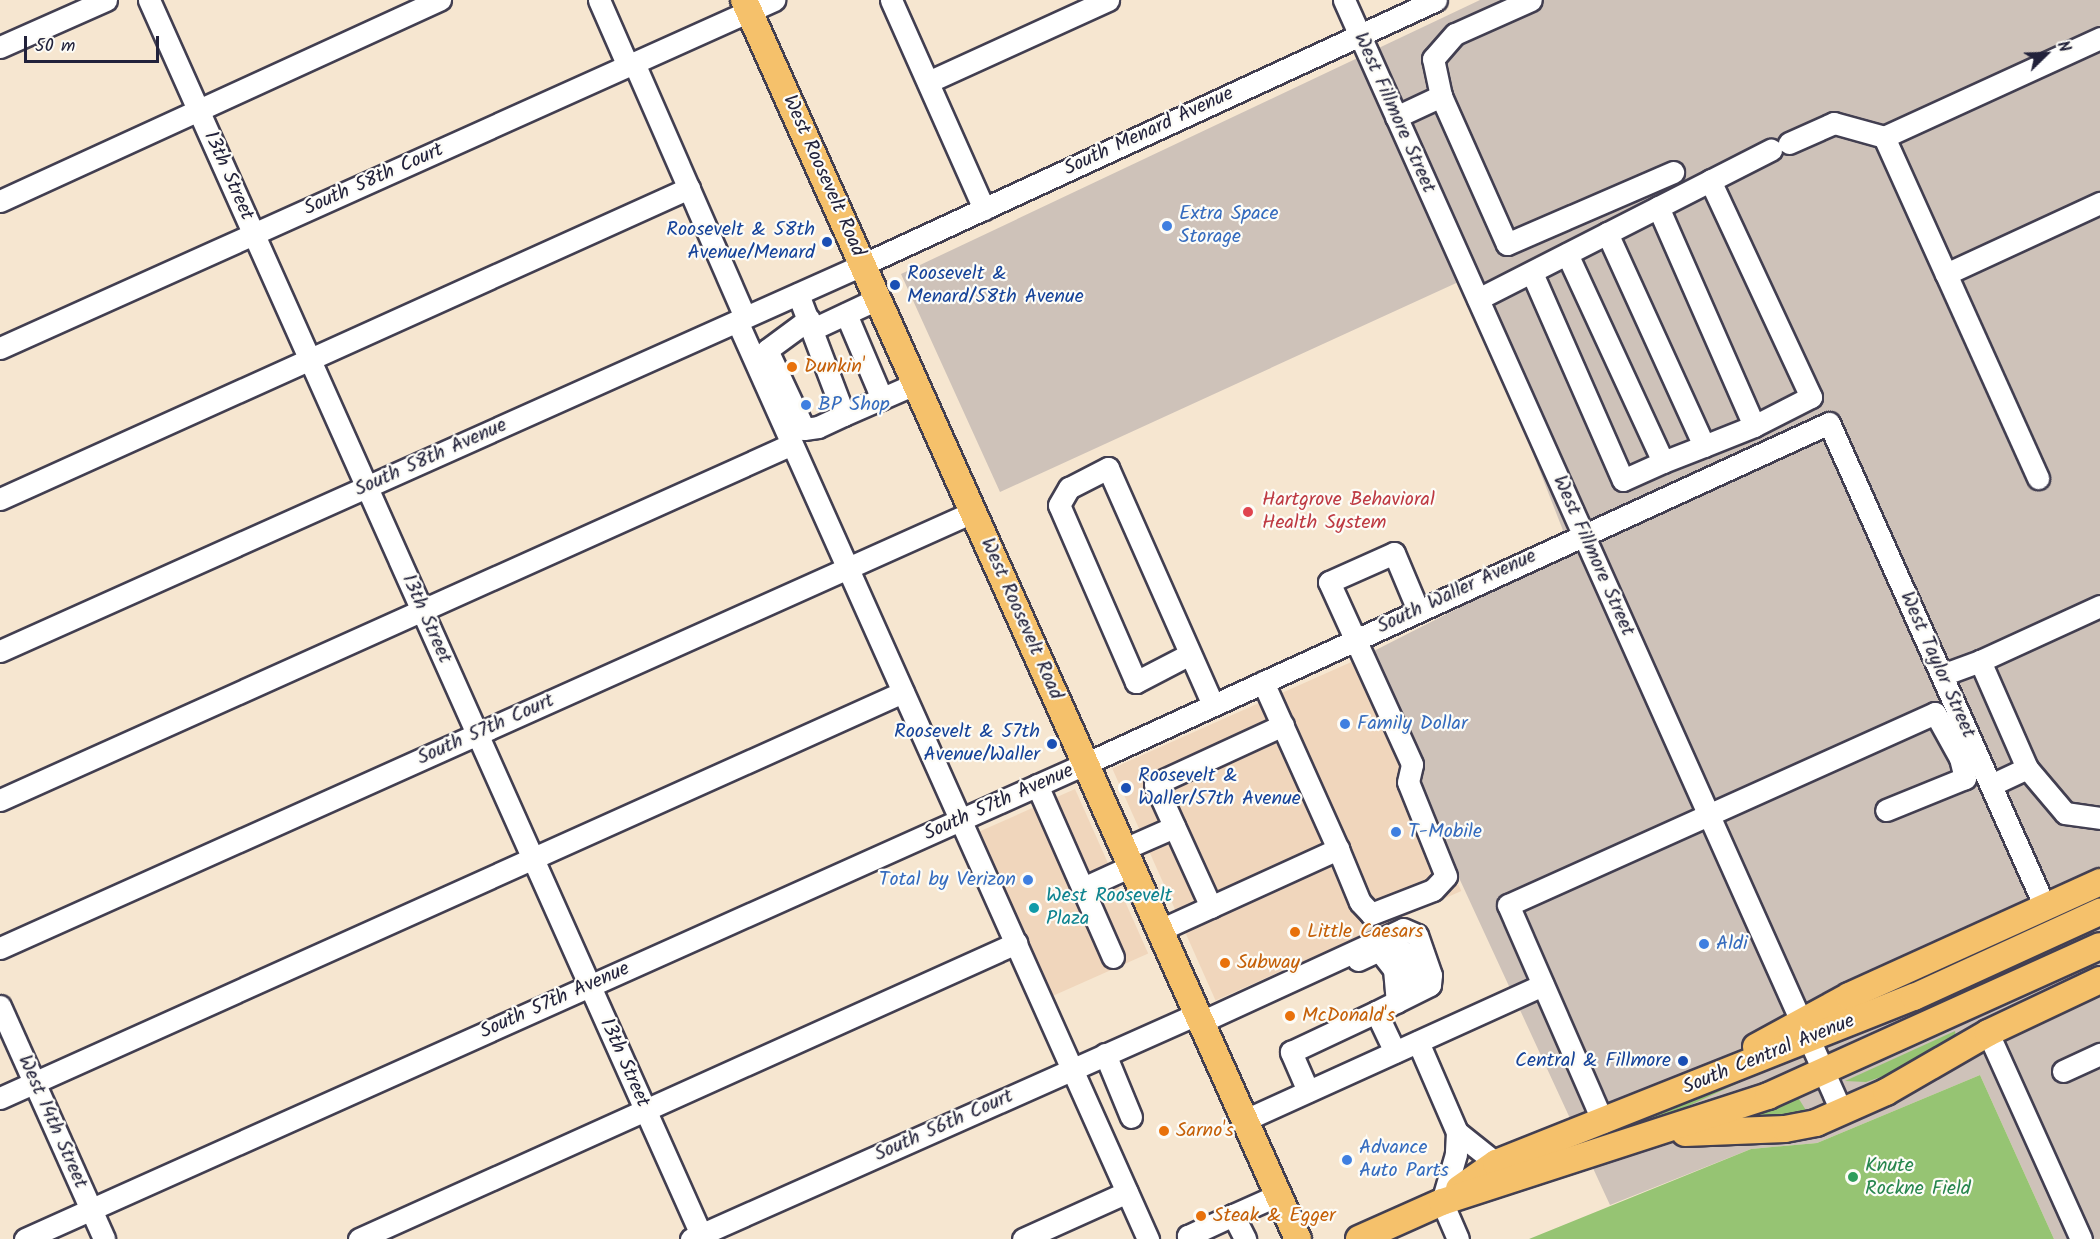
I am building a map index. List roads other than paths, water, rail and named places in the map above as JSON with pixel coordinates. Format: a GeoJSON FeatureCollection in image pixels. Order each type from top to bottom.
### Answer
{"type":"FeatureCollection","features":[{"type":"Feature","properties":{"kind":"main road","name":"West Roosevelt Road"},"geometry":{"type":"LineString","coordinates":[[746,6],[1298,1239]]}},
{"type":"Feature","properties":{"kind":"main road"},"geometry":{"type":"LineString","coordinates":[[1805,1030],[2045,907],[2100,882]]}},
{"type":"Feature","properties":{"kind":"main road","name":"South Central Avenue"},"geometry":{"type":"LineString","coordinates":[[1442,1202],[1496,1163],[1694,1085],[1805,1030],[2100,912]]}},
{"type":"Feature","properties":{"kind":"main road","name":"South Central Avenue"},"geometry":{"type":"LineString","coordinates":[[1359,1239],[1442,1202],[1757,1100],[1824,1072],[2100,946]]}},
{"type":"Feature","properties":{"kind":"main road"},"geometry":{"type":"LineString","coordinates":[[1657,1134],[1785,1129],[1842,1113],[1979,1038],[2100,980]]}},
{"type":"Feature","properties":{"kind":"main road"},"geometry":{"type":"LineString","coordinates":[[1956,1012],[1979,1038]]}},
{"type":"Feature","properties":{"kind":"street"},"geometry":{"type":"LineString","coordinates":[[0,47],[106,0]]}},
{"type":"Feature","properties":{"kind":"street","name":"13th Street"},"geometry":{"type":"LineString","coordinates":[[149,0],[645,1110],[698,1238]]}},
{"type":"Feature","properties":{"kind":"street"},"geometry":{"type":"LineString","coordinates":[[0,201],[440,0]]}},
{"type":"Feature","properties":{"kind":"street"},"geometry":{"type":"LineString","coordinates":[[599,0],[689,188],[792,444],[1148,1239]]}},
{"type":"Feature","properties":{"kind":"street","name":"South 58th Court"},"geometry":{"type":"LineString","coordinates":[[0,348],[631,64],[746,6],[774,0]]}},
{"type":"Feature","properties":{"kind":"street"},"geometry":{"type":"LineString","coordinates":[[891,0],[984,208]]}},
{"type":"Feature","properties":{"kind":"street"},"geometry":{"type":"LineString","coordinates":[[928,82],[1108,0]]}},
{"type":"Feature","properties":{"kind":"street","name":"West Fillmore Street"},"geometry":{"type":"LineString","coordinates":[[1344,0],[1842,1113]]}},
{"type":"Feature","properties":{"kind":"street","name":"South Menard Avenue"},"geometry":{"type":"LineString","coordinates":[[862,265],[1436,0]]}},
{"type":"Feature","properties":{"kind":"street"},"geometry":{"type":"LineString","coordinates":[[1531,0],[1455,34],[1433,59],[1441,96],[1507,244],[1673,172]]}},
{"type":"Feature","properties":{"kind":"street"},"geometry":{"type":"LineString","coordinates":[[1478,299],[1710,180],[1834,123],[1884,138],[2100,38]]}},
{"type":"Feature","properties":{"kind":"street"},"geometry":{"type":"LineString","coordinates":[[1396,117],[1441,96]]}},
{"type":"Feature","properties":{"kind":"street"},"geometry":{"type":"LineString","coordinates":[[1884,138],[2038,478]]}},
{"type":"Feature","properties":{"kind":"street"},"geometry":{"type":"LineString","coordinates":[[1532,273],[1623,480],[1754,426],[1811,397],[1710,180]]}},
{"type":"Feature","properties":{"kind":"street"},"geometry":{"type":"LineString","coordinates":[[0,499],[309,357],[689,188]]}},
{"type":"Feature","properties":{"kind":"street"},"geometry":{"type":"LineString","coordinates":[[1946,274],[2100,203]]}},
{"type":"Feature","properties":{"kind":"street"},"geometry":{"type":"LineString","coordinates":[[1658,207],[1754,426]]}},
{"type":"Feature","properties":{"kind":"street"},"geometry":{"type":"LineString","coordinates":[[1607,233],[1704,446]]}},
{"type":"Feature","properties":{"kind":"street"},"geometry":{"type":"LineString","coordinates":[[1568,254],[1663,462]]}},
{"type":"Feature","properties":{"kind":"street","name":"South 58th Avenue"},"geometry":{"type":"LineString","coordinates":[[0,651],[862,265]]}},
{"type":"Feature","properties":{"kind":"street"},"geometry":{"type":"LineString","coordinates":[[798,294],[844,415]]}},
{"type":"Feature","properties":{"kind":"street"},"geometry":{"type":"LineString","coordinates":[[877,299],[846,314],[811,324],[767,350],[804,429],[818,428],[915,384]]}},
{"type":"Feature","properties":{"kind":"street"},"geometry":{"type":"LineString","coordinates":[[846,314],[882,399]]}},
{"type":"Feature","properties":{"kind":"street","name":"South Waller Avenue"},"geometry":{"type":"LineString","coordinates":[[1086,764],[1828,423]]}},
{"type":"Feature","properties":{"kind":"street","name":"West Taylor Street"},"geometry":{"type":"LineString","coordinates":[[1828,423],[2045,907]]}},
{"type":"Feature","properties":{"kind":"street"},"geometry":{"type":"LineString","coordinates":[[0,800],[792,444]]}},
{"type":"Feature","properties":{"kind":"street"},"geometry":{"type":"LineString","coordinates":[[1190,654],[1136,682],[1059,505],[1069,488],[1108,468],[1213,705]]}},
{"type":"Feature","properties":{"kind":"street","name":"South 57th Court"},"geometry":{"type":"LineString","coordinates":[[0,948],[973,512]]}},
{"type":"Feature","properties":{"kind":"street"},"geometry":{"type":"LineString","coordinates":[[1263,681],[1360,902],[1371,914],[1433,890],[1446,876],[1408,782],[1412,764],[1329,582],[1394,553],[1418,610]]}},
{"type":"Feature","properties":{"kind":"street"},"geometry":{"type":"LineString","coordinates":[[1942,675],[1980,661],[2100,606]]}},
{"type":"Feature","properties":{"kind":"street"},"geometry":{"type":"LineString","coordinates":[[1980,661],[2027,768],[2066,813],[2100,818]]}},
{"type":"Feature","properties":{"kind":"street"},"geometry":{"type":"LineString","coordinates":[[0,1098],[903,692]]}},
{"type":"Feature","properties":{"kind":"street"},"geometry":{"type":"LineString","coordinates":[[1603,1122],[1508,905],[1707,812],[1935,713],[1960,758],[1965,778],[1886,810]]}},
{"type":"Feature","properties":{"kind":"street"},"geometry":{"type":"LineString","coordinates":[[1211,907],[1155,784],[1283,725]]}},
{"type":"Feature","properties":{"kind":"street","name":"South 57th Avenue"},"geometry":{"type":"LineString","coordinates":[[25,1239],[1086,764]]}},
{"type":"Feature","properties":{"kind":"street"},"geometry":{"type":"LineString","coordinates":[[1991,785],[2027,768]]}},
{"type":"Feature","properties":{"kind":"street"},"geometry":{"type":"LineString","coordinates":[[1037,785],[1113,957]]}},
{"type":"Feature","properties":{"kind":"street"},"geometry":{"type":"LineString","coordinates":[[1083,888],[1174,827]]}},
{"type":"Feature","properties":{"kind":"street"},"geometry":{"type":"LineString","coordinates":[[1160,930],[1338,849]]}},
{"type":"Feature","properties":{"kind":"street"},"geometry":{"type":"LineString","coordinates":[[1201,1022],[1403,929],[1417,935],[1431,975],[1430,985],[1291,1053],[1308,1091]]}},
{"type":"Feature","properties":{"kind":"street"},"geometry":{"type":"LineString","coordinates":[[359,1239],[1016,943]]}},
{"type":"Feature","properties":{"kind":"street"},"geometry":{"type":"LineString","coordinates":[[1201,1022],[1379,950],[1394,969],[1397,1002]]}},
{"type":"Feature","properties":{"kind":"street"},"geometry":{"type":"LineString","coordinates":[[1245,1120],[1543,985]]}},
{"type":"Feature","properties":{"kind":"street","name":"West 14th Street"},"geometry":{"type":"LineString","coordinates":[[0,1006],[104,1239]]}},
{"type":"Feature","properties":{"kind":"street"},"geometry":{"type":"LineString","coordinates":[[1376,1012],[1395,1052]]}},
{"type":"Feature","properties":{"kind":"street","name":"South 56th Court"},"geometry":{"type":"LineString","coordinates":[[698,1238],[1105,1054],[1201,1022]]}},
{"type":"Feature","properties":{"kind":"street"},"geometry":{"type":"LineString","coordinates":[[1979,1038],[2081,1239]]}},
{"type":"Feature","properties":{"kind":"street"},"geometry":{"type":"LineString","coordinates":[[1418,1042],[1457,1132],[1456,1154],[1442,1202],[1458,1239]]}},
{"type":"Feature","properties":{"kind":"street"},"geometry":{"type":"LineString","coordinates":[[1105,1054],[1131,1117]]}},
{"type":"Feature","properties":{"kind":"street"},"geometry":{"type":"LineString","coordinates":[[2063,1071],[2100,1054]]}},
{"type":"Feature","properties":{"kind":"street"},"geometry":{"type":"LineString","coordinates":[[1457,1132],[1496,1163]]}},
{"type":"Feature","properties":{"kind":"street"},"geometry":{"type":"LineString","coordinates":[[1023,1239],[1127,1192]]}},
{"type":"Feature","properties":{"kind":"street"},"geometry":{"type":"LineString","coordinates":[[1190,1239],[1188,1236],[1278,1195]]}},
{"type":"Feature","properties":{"kind":"street"},"geometry":{"type":"LineString","coordinates":[[1233,1215],[1245,1239]]}},
{"type":"Feature","properties":{"kind":"place","name":"Extra Space Storage"},"geometry":{"type":"Point","coordinates":[1167,226]}},
{"type":"Feature","properties":{"kind":"place","name":"Roosevelt & 58th Avenue/Menard"},"geometry":{"type":"Point","coordinates":[827,242]}},
{"type":"Feature","properties":{"kind":"place","name":"Roosevelt & Menard/58th Avenue"},"geometry":{"type":"Point","coordinates":[895,285]}},
{"type":"Feature","properties":{"kind":"place","name":"Dunkin'"},"geometry":{"type":"Point","coordinates":[792,367]}},
{"type":"Feature","properties":{"kind":"place","name":"BP Shop"},"geometry":{"type":"Point","coordinates":[806,405]}},
{"type":"Feature","properties":{"kind":"place","name":"Hartgrove Behavioral Health System"},"geometry":{"type":"Point","coordinates":[1248,512]}},
{"type":"Feature","properties":{"kind":"place","name":"Family Dollar"},"geometry":{"type":"Point","coordinates":[1345,724]}},
{"type":"Feature","properties":{"kind":"place","name":"Roosevelt & 57th Avenue/Waller"},"geometry":{"type":"Point","coordinates":[1052,744]}},
{"type":"Feature","properties":{"kind":"place","name":"Roosevelt & Waller/57th Avenue"},"geometry":{"type":"Point","coordinates":[1126,788]}},
{"type":"Feature","properties":{"kind":"place","name":"T-Mobile"},"geometry":{"type":"Point","coordinates":[1396,832]}},
{"type":"Feature","properties":{"kind":"place","name":"Total by Verizon"},"geometry":{"type":"Point","coordinates":[1028,880]}},
{"type":"Feature","properties":{"kind":"place","name":"West Roosevelt Plaza"},"geometry":{"type":"Point","coordinates":[1034,908]}},
{"type":"Feature","properties":{"kind":"place","name":"Little Caesars"},"geometry":{"type":"Point","coordinates":[1295,932]}},
{"type":"Feature","properties":{"kind":"place","name":"Aldi"},"geometry":{"type":"Point","coordinates":[1704,944]}},
{"type":"Feature","properties":{"kind":"place","name":"Subway"},"geometry":{"type":"Point","coordinates":[1225,963]}},
{"type":"Feature","properties":{"kind":"place","name":"McDonald's"},"geometry":{"type":"Point","coordinates":[1290,1016]}},
{"type":"Feature","properties":{"kind":"place","name":"Central & Fillmore"},"geometry":{"type":"Point","coordinates":[1683,1061]}},
{"type":"Feature","properties":{"kind":"place","name":"Sarno's"},"geometry":{"type":"Point","coordinates":[1164,1131]}},
{"type":"Feature","properties":{"kind":"place","name":"Advance Auto Parts"},"geometry":{"type":"Point","coordinates":[1347,1160]}},
{"type":"Feature","properties":{"kind":"place","name":"Knute Rockne Field"},"geometry":{"type":"Point","coordinates":[1853,1177]}},
{"type":"Feature","properties":{"kind":"place","name":"Steak & Egger"},"geometry":{"type":"Point","coordinates":[1201,1216]}}]}
